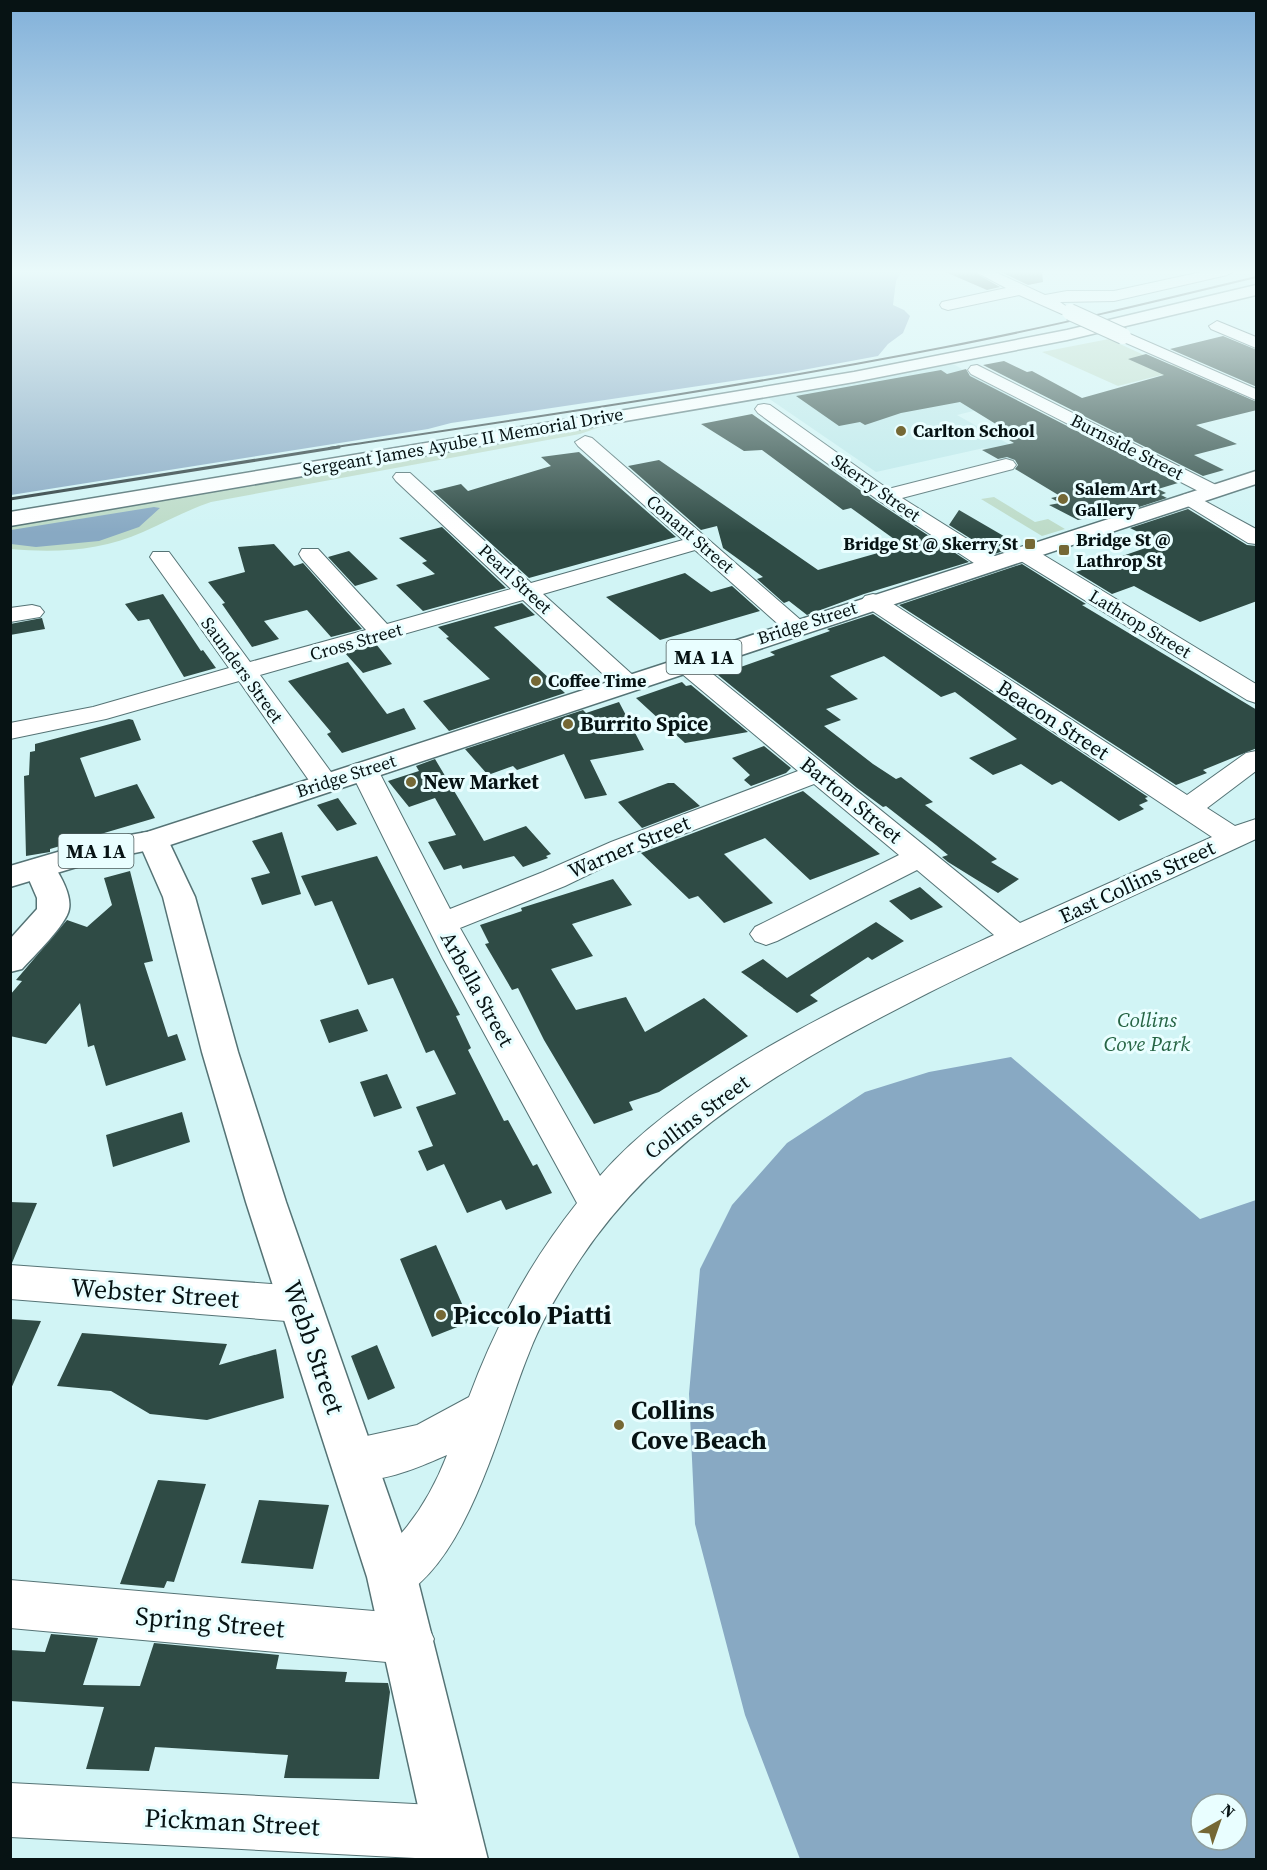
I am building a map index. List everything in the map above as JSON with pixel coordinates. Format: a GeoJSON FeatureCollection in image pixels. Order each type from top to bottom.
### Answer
{"type":"FeatureCollection","features":[{"type":"Feature","properties":{"kind":"main road","name":"Sergeant James Ayube II Memorial Drive"},"geometry":{"type":"LineString","coordinates":[[10,519],[953,358]]}},
{"type":"Feature","properties":{"kind":"main road","name":"Bridge Street"},"geometry":{"type":"LineString","coordinates":[[10,877],[44,876],[103,867],[153,840],[684,663],[1257,477]]}},
{"type":"Feature","properties":{"kind":"main road","name":"Webb Street"},"geometry":{"type":"LineString","coordinates":[[153,840],[169,869],[191,935],[220,1052],[299,1304],[392,1577],[409,1639],[456,1846]]}},
{"type":"Feature","properties":{"kind":"main road","name":"Bridge Street"},"geometry":{"type":"LineString","coordinates":[[10,895],[44,876]]}},
{"type":"Feature","properties":{"kind":"main road"},"geometry":{"type":"LineString","coordinates":[[10,961],[54,911],[53,898],[44,876]]}},
{"type":"Feature","properties":{"kind":"street"},"geometry":{"type":"LineString","coordinates":[[1174,358],[1257,395]]}},
{"type":"Feature","properties":{"kind":"street","name":"Burnside Street"},"geometry":{"type":"LineString","coordinates":[[977,370],[1201,495],[1257,538]]}},
{"type":"Feature","properties":{"kind":"street","name":"Skerry Street"},"geometry":{"type":"LineString","coordinates":[[764,409],[885,496],[991,564]]}},
{"type":"Feature","properties":{"kind":"street","name":"Conant Street"},"geometry":{"type":"LineString","coordinates":[[585,442],[795,627]]}},
{"type":"Feature","properties":{"kind":"street"},"geometry":{"type":"LineString","coordinates":[[885,496],[1006,465]]}},
{"type":"Feature","properties":{"kind":"street","name":"Pearl Street"},"geometry":{"type":"LineString","coordinates":[[403,477],[627,682]]}},
{"type":"Feature","properties":{"kind":"street","name":"Cross Street"},"geometry":{"type":"LineString","coordinates":[[10,731],[97,714],[699,543]]}},
{"type":"Feature","properties":{"kind":"street","name":"Lathrop Street"},"geometry":{"type":"LineString","coordinates":[[1024,553],[1257,695]]}},
{"type":"Feature","properties":{"kind":"street"},"geometry":{"type":"LineString","coordinates":[[310,554],[383,634]]}},
{"type":"Feature","properties":{"kind":"street","name":"Saunders Street"},"geometry":{"type":"LineString","coordinates":[[160,557],[325,783]]}},
{"type":"Feature","properties":{"kind":"street","name":"Beacon Street"},"geometry":{"type":"LineString","coordinates":[[873,602],[1188,808],[1245,833]]}},
{"type":"Feature","properties":{"kind":"street","name":"Barton Street"},"geometry":{"type":"LineString","coordinates":[[684,663],[1017,937]]}},
{"type":"Feature","properties":{"kind":"street"},"geometry":{"type":"LineString","coordinates":[[1188,808],[1257,759]]}},
{"type":"Feature","properties":{"kind":"street","name":"Arbella Street"},"geometry":{"type":"LineString","coordinates":[[364,770],[441,924],[597,1205]]}},
{"type":"Feature","properties":{"kind":"street","name":"Warner Street"},"geometry":{"type":"LineString","coordinates":[[441,924],[554,879],[621,848],[818,773]]}},
{"type":"Feature","properties":{"kind":"street","name":"East Collins Street"},"geometry":{"type":"LineString","coordinates":[[1017,937],[1245,833]]}},
{"type":"Feature","properties":{"kind":"street"},"geometry":{"type":"LineString","coordinates":[[766,934],[920,857]]}},
{"type":"Feature","properties":{"kind":"street","name":"Collins Street"},"geometry":{"type":"LineString","coordinates":[[392,1577],[424,1542],[446,1508],[487,1410],[500,1371],[532,1305],[597,1205],[636,1163],[673,1132],[755,1074],[883,1002],[1017,937]]}},
{"type":"Feature","properties":{"kind":"street","name":"Webster Street"},"geometry":{"type":"LineString","coordinates":[[10,1282],[299,1304]]}},
{"type":"Feature","properties":{"kind":"street"},"geometry":{"type":"LineString","coordinates":[[353,1460],[386,1456],[421,1447],[453,1432],[487,1410]]}},
{"type":"Feature","properties":{"kind":"street","name":"Spring Street"},"geometry":{"type":"LineString","coordinates":[[10,1604],[409,1639]]}},
{"type":"Feature","properties":{"kind":"street","name":"Pickman Street"},"geometry":{"type":"LineString","coordinates":[[10,1810],[456,1846]]}},
{"type":"Feature","properties":{"kind":"shaded area"},"geometry":{"type":"Polygon","coordinates":[[[11,358],[866,358],[792,372],[451,423],[428,429],[11,495],[11,358]]]}},
{"type":"Feature","properties":{"kind":"shaded area","name":"Carlton School"},"geometry":{"type":"Polygon","coordinates":[[[953,364],[1018,400],[957,415],[1028,455],[1007,461],[984,448],[876,472],[768,398],[953,364]]]}},
{"type":"Feature","properties":{"kind":"shaded area"},"geometry":{"type":"Polygon","coordinates":[[[154,507],[160,508],[139,527],[99,541],[36,547],[11,544],[11,530],[154,507]]]}},
{"type":"Feature","properties":{"kind":"shaded area"},"geometry":{"type":"Polygon","coordinates":[[[1011,1057],[1200,1219],[1256,1200],[1256,1859],[800,1859],[745,1715],[695,1524],[689,1394],[700,1269],[732,1205],[787,1143],[865,1092],[929,1072],[1011,1057]]]}},
{"type":"Feature","properties":{"kind":"green space"},"geometry":{"type":"Polygon","coordinates":[[[1056,358],[1151,358],[1168,366],[1183,362],[1193,367],[1118,386],[1056,358]]]}},
{"type":"Feature","properties":{"kind":"green space"},"geometry":{"type":"Polygon","coordinates":[[[606,425],[580,434],[211,502],[143,532],[95,547],[45,551],[11,549],[11,526],[606,425]]]}},
{"type":"Feature","properties":{"kind":"green space"},"geometry":{"type":"Polygon","coordinates":[[[994,497],[1035,522],[1048,519],[1065,529],[1042,536],[981,499],[994,497]]]}},
{"type":"Feature","properties":{"kind":"building"},"geometry":{"type":"Polygon","coordinates":[[[1156,358],[1257,402],[1257,410],[1196,425],[1237,444],[1194,455],[1224,470],[1203,476],[983,365],[1004,361],[1027,372],[1032,371],[1082,398],[1164,375],[1128,359],[1156,358]]]}},
{"type":"Feature","properties":{"kind":"building"},"geometry":{"type":"Polygon","coordinates":[[[1191,358],[1257,358],[1257,387],[1191,358]]]}},
{"type":"Feature","properties":{"kind":"building"},"geometry":{"type":"Polygon","coordinates":[[[966,369],[970,376],[1178,483],[1158,489],[1166,493],[1161,495],[1167,498],[1108,517],[1102,514],[1078,520],[1049,505],[1060,503],[1051,498],[1060,496],[1015,469],[1018,465],[1015,460],[1007,457],[998,459],[982,450],[1014,443],[1009,440],[1017,437],[960,402],[901,413],[865,425],[860,422],[839,426],[796,396],[941,370],[947,374],[966,369]]]}},
{"type":"Feature","properties":{"kind":"building"},"geometry":{"type":"Polygon","coordinates":[[[752,414],[877,502],[969,562],[864,594],[807,615],[789,601],[784,603],[757,579],[763,577],[723,548],[717,526],[701,530],[628,466],[659,460],[818,570],[899,547],[896,545],[901,544],[851,508],[843,510],[762,450],[744,451],[701,424],[752,414]]]}},
{"type":"Feature","properties":{"kind":"building"},"geometry":{"type":"Polygon","coordinates":[[[579,452],[676,537],[529,578],[433,491],[461,484],[468,491],[551,466],[541,457],[579,452]]]}},
{"type":"Feature","properties":{"kind":"building"},"geometry":{"type":"Polygon","coordinates":[[[1188,509],[1247,545],[1257,546],[1257,601],[1200,622],[1134,586],[1112,594],[1076,572],[1160,543],[1130,528],[1188,509]]]}},
{"type":"Feature","properties":{"kind":"building"},"geometry":{"type":"Polygon","coordinates":[[[959,510],[1014,542],[996,547],[1003,551],[995,554],[949,525],[959,510]]]}},
{"type":"Feature","properties":{"kind":"building"},"geometry":{"type":"Polygon","coordinates":[[[442,527],[506,588],[423,611],[396,585],[435,574],[422,563],[427,561],[399,538],[442,527]]]}},
{"type":"Feature","properties":{"kind":"building"},"geometry":{"type":"Polygon","coordinates":[[[274,544],[294,566],[303,563],[362,629],[331,637],[307,610],[264,621],[279,639],[252,647],[222,604],[225,603],[208,582],[245,572],[238,547],[274,544]]]}},
{"type":"Feature","properties":{"kind":"building"},"geometry":{"type":"Polygon","coordinates":[[[349,551],[378,579],[355,586],[328,557],[349,551]]]}},
{"type":"Feature","properties":{"kind":"building"},"geometry":{"type":"Polygon","coordinates":[[[1022,564],[1086,604],[1082,605],[1257,710],[1257,748],[1203,770],[1207,773],[1176,785],[899,605],[1022,564]]]}},
{"type":"Feature","properties":{"kind":"building"},"geometry":{"type":"Polygon","coordinates":[[[685,573],[711,592],[732,586],[760,611],[660,640],[606,597],[685,573]]]}},
{"type":"Feature","properties":{"kind":"building"},"geometry":{"type":"Polygon","coordinates":[[[163,594],[201,651],[203,650],[216,668],[184,677],[149,619],[138,621],[125,604],[163,594]]]}},
{"type":"Feature","properties":{"kind":"building"},"geometry":{"type":"Polygon","coordinates":[[[522,603],[535,615],[494,627],[565,693],[449,731],[423,701],[490,679],[446,638],[449,637],[438,627],[522,603]]]}},
{"type":"Feature","properties":{"kind":"building"},"geometry":{"type":"Polygon","coordinates":[[[873,614],[1148,797],[1145,798],[1148,801],[1139,805],[1144,809],[1119,821],[1061,781],[1052,785],[1021,764],[993,775],[969,758],[1017,739],[955,692],[941,697],[884,656],[830,676],[858,699],[826,709],[841,720],[824,726],[873,764],[896,779],[901,777],[933,802],[925,805],[997,859],[991,862],[1019,879],[998,893],[948,862],[942,857],[948,855],[936,845],[886,806],[883,807],[857,788],[718,675],[775,655],[770,652],[830,631],[827,629],[873,614]]]}},
{"type":"Feature","properties":{"kind":"building"},"geometry":{"type":"Polygon","coordinates":[[[42,618],[45,629],[10,635],[10,624],[42,618]]]}},
{"type":"Feature","properties":{"kind":"building"},"geometry":{"type":"Polygon","coordinates":[[[376,644],[392,664],[363,673],[345,653],[376,644]]]}},
{"type":"Feature","properties":{"kind":"building"},"geometry":{"type":"Polygon","coordinates":[[[348,662],[387,714],[404,708],[416,729],[342,753],[327,734],[331,732],[288,681],[348,662]]]}},
{"type":"Feature","properties":{"kind":"building"},"geometry":{"type":"Polygon","coordinates":[[[682,682],[686,686],[691,685],[748,732],[685,743],[636,698],[682,682]]]}},
{"type":"Feature","properties":{"kind":"building"},"geometry":{"type":"Polygon","coordinates":[[[619,702],[644,750],[590,760],[607,795],[585,799],[564,754],[517,770],[513,766],[488,775],[465,749],[583,710],[586,713],[619,702]]]}},
{"type":"Feature","properties":{"kind":"building"},"geometry":{"type":"Polygon","coordinates":[[[129,719],[133,720],[141,740],[80,758],[95,797],[137,784],[155,818],[50,849],[50,852],[26,856],[24,776],[29,775],[30,752],[35,751],[35,744],[129,719]]]}},
{"type":"Feature","properties":{"kind":"building"},"geometry":{"type":"Polygon","coordinates":[[[764,746],[791,768],[786,773],[751,786],[744,780],[750,775],[732,758],[764,746]]]}},
{"type":"Feature","properties":{"kind":"building"},"geometry":{"type":"Polygon","coordinates":[[[435,759],[484,841],[526,826],[551,854],[546,856],[548,858],[523,867],[514,856],[463,869],[461,865],[444,870],[428,842],[456,835],[435,798],[409,807],[388,781],[419,771],[416,766],[435,759]]]}},
{"type":"Feature","properties":{"kind":"building"},"geometry":{"type":"Polygon","coordinates":[[[668,783],[674,783],[700,806],[642,828],[618,802],[668,783]]]}},
{"type":"Feature","properties":{"kind":"building"},"geometry":{"type":"Polygon","coordinates":[[[803,791],[880,854],[810,880],[765,838],[724,854],[773,903],[724,923],[698,896],[689,899],[641,853],[803,791]]]}},
{"type":"Feature","properties":{"kind":"building"},"geometry":{"type":"Polygon","coordinates":[[[338,798],[357,824],[337,831],[317,805],[338,798]]]}},
{"type":"Feature","properties":{"kind":"building"},"geometry":{"type":"Polygon","coordinates":[[[282,832],[301,894],[262,905],[251,878],[270,873],[252,841],[282,832]]]}},
{"type":"Feature","properties":{"kind":"building"},"geometry":{"type":"Polygon","coordinates":[[[377,856],[460,1015],[456,1016],[471,1048],[468,1050],[504,1121],[508,1120],[533,1166],[537,1164],[552,1193],[506,1210],[501,1200],[467,1213],[444,1164],[427,1171],[418,1151],[433,1146],[416,1107],[456,1094],[434,1050],[426,1053],[393,978],[368,985],[332,901],[315,906],[301,876],[377,856]]]}},
{"type":"Feature","properties":{"kind":"building"},"geometry":{"type":"Polygon","coordinates":[[[130,871],[153,961],[144,963],[168,1037],[177,1034],[186,1060],[106,1086],[94,1045],[88,1047],[80,1003],[46,1044],[10,1036],[10,995],[22,981],[16,980],[67,920],[87,927],[112,905],[104,878],[130,871]]]}},
{"type":"Feature","properties":{"kind":"building"},"geometry":{"type":"Polygon","coordinates":[[[613,879],[632,905],[572,924],[593,956],[551,969],[576,1010],[626,997],[645,1032],[704,998],[748,1036],[659,1092],[629,1102],[633,1110],[594,1124],[544,1040],[518,988],[512,990],[485,944],[489,943],[480,925],[522,911],[521,908],[613,879]]]}},
{"type":"Feature","properties":{"kind":"building"},"geometry":{"type":"Polygon","coordinates":[[[920,887],[943,907],[911,920],[889,901],[920,887]]]}},
{"type":"Feature","properties":{"kind":"building"},"geometry":{"type":"Polygon","coordinates":[[[876,922],[904,941],[872,960],[868,957],[810,995],[818,1001],[797,1013],[741,972],[763,959],[787,978],[876,922]]]}},
{"type":"Feature","properties":{"kind":"building"},"geometry":{"type":"Polygon","coordinates":[[[358,1009],[368,1031],[329,1043],[320,1020],[358,1009]]]}},
{"type":"Feature","properties":{"kind":"building"},"geometry":{"type":"Polygon","coordinates":[[[387,1074],[402,1108],[374,1117],[360,1082],[387,1074]]]}},
{"type":"Feature","properties":{"kind":"building"},"geometry":{"type":"Polygon","coordinates":[[[182,1112],[190,1142],[113,1167],[106,1135],[182,1112]]]}},
{"type":"Feature","properties":{"kind":"building"},"geometry":{"type":"Polygon","coordinates":[[[10,1202],[37,1203],[12,1263],[10,1263],[10,1202]]]}},
{"type":"Feature","properties":{"kind":"building"},"geometry":{"type":"Polygon","coordinates":[[[436,1245],[470,1322],[432,1337],[400,1259],[436,1245]]]}},
{"type":"Feature","properties":{"kind":"building"},"geometry":{"type":"Polygon","coordinates":[[[10,1319],[41,1321],[10,1391],[10,1319]]]}},
{"type":"Feature","properties":{"kind":"building"},"geometry":{"type":"Polygon","coordinates":[[[82,1333],[227,1344],[219,1365],[276,1349],[284,1398],[207,1420],[150,1414],[111,1391],[57,1386],[82,1333]]]}},
{"type":"Feature","properties":{"kind":"building"},"geometry":{"type":"Polygon","coordinates":[[[377,1345],[395,1388],[368,1400],[351,1356],[377,1345]]]}},
{"type":"Feature","properties":{"kind":"building"},"geometry":{"type":"Polygon","coordinates":[[[158,1480],[206,1484],[174,1582],[167,1581],[164,1588],[120,1584],[158,1480]]]}},
{"type":"Feature","properties":{"kind":"building"},"geometry":{"type":"Polygon","coordinates":[[[259,1500],[329,1505],[313,1569],[241,1563],[259,1500]]]}},
{"type":"Feature","properties":{"kind":"building"},"geometry":{"type":"Polygon","coordinates":[[[51,1634],[98,1638],[83,1685],[140,1686],[154,1643],[279,1655],[276,1669],[347,1672],[345,1682],[388,1683],[390,1692],[379,1779],[284,1778],[288,1755],[155,1747],[149,1771],[86,1769],[104,1707],[10,1701],[10,1650],[45,1652],[51,1634]]]}},
{"type":"Feature","properties":{"kind":"railway"},"geometry":{"type":"LineString","coordinates":[[329,448],[638,401],[888,358]]}},
{"type":"Feature","properties":{"kind":"railway"},"geometry":{"type":"LineString","coordinates":[[10,499],[339,447]]}},
{"type":"Feature","properties":{"kind":"place","name":"Carlton School"},"geometry":{"type":"Point","coordinates":[901,431]}},
{"type":"Feature","properties":{"kind":"place","name":"Salem Art Gallery"},"geometry":{"type":"Point","coordinates":[1063,499]}},
{"type":"Feature","properties":{"kind":"place","name":"Bridge St @ Skerry St"},"geometry":{"type":"Point","coordinates":[1030,544]}},
{"type":"Feature","properties":{"kind":"place","name":"Bridge St @ Lathrop St"},"geometry":{"type":"Point","coordinates":[1064,550]}},
{"type":"Feature","properties":{"kind":"place","name":"Coffee Time"},"geometry":{"type":"Point","coordinates":[536,681]}},
{"type":"Feature","properties":{"kind":"place","name":"Burrito Spice"},"geometry":{"type":"Point","coordinates":[568,724]}},
{"type":"Feature","properties":{"kind":"place","name":"New Market"},"geometry":{"type":"Point","coordinates":[411,782]}},
{"type":"Feature","properties":{"kind":"place","name":"Piccolo Piatti"},"geometry":{"type":"Point","coordinates":[441,1315]}},
{"type":"Feature","properties":{"kind":"place","name":"Collins Cove Beach"},"geometry":{"type":"Point","coordinates":[619,1425]}},
{"type":"Feature","properties":{"kind":"park label","name":"Collins Cove Park"},"geometry":{"type":"Point","coordinates":[1147,1032]}}]}
